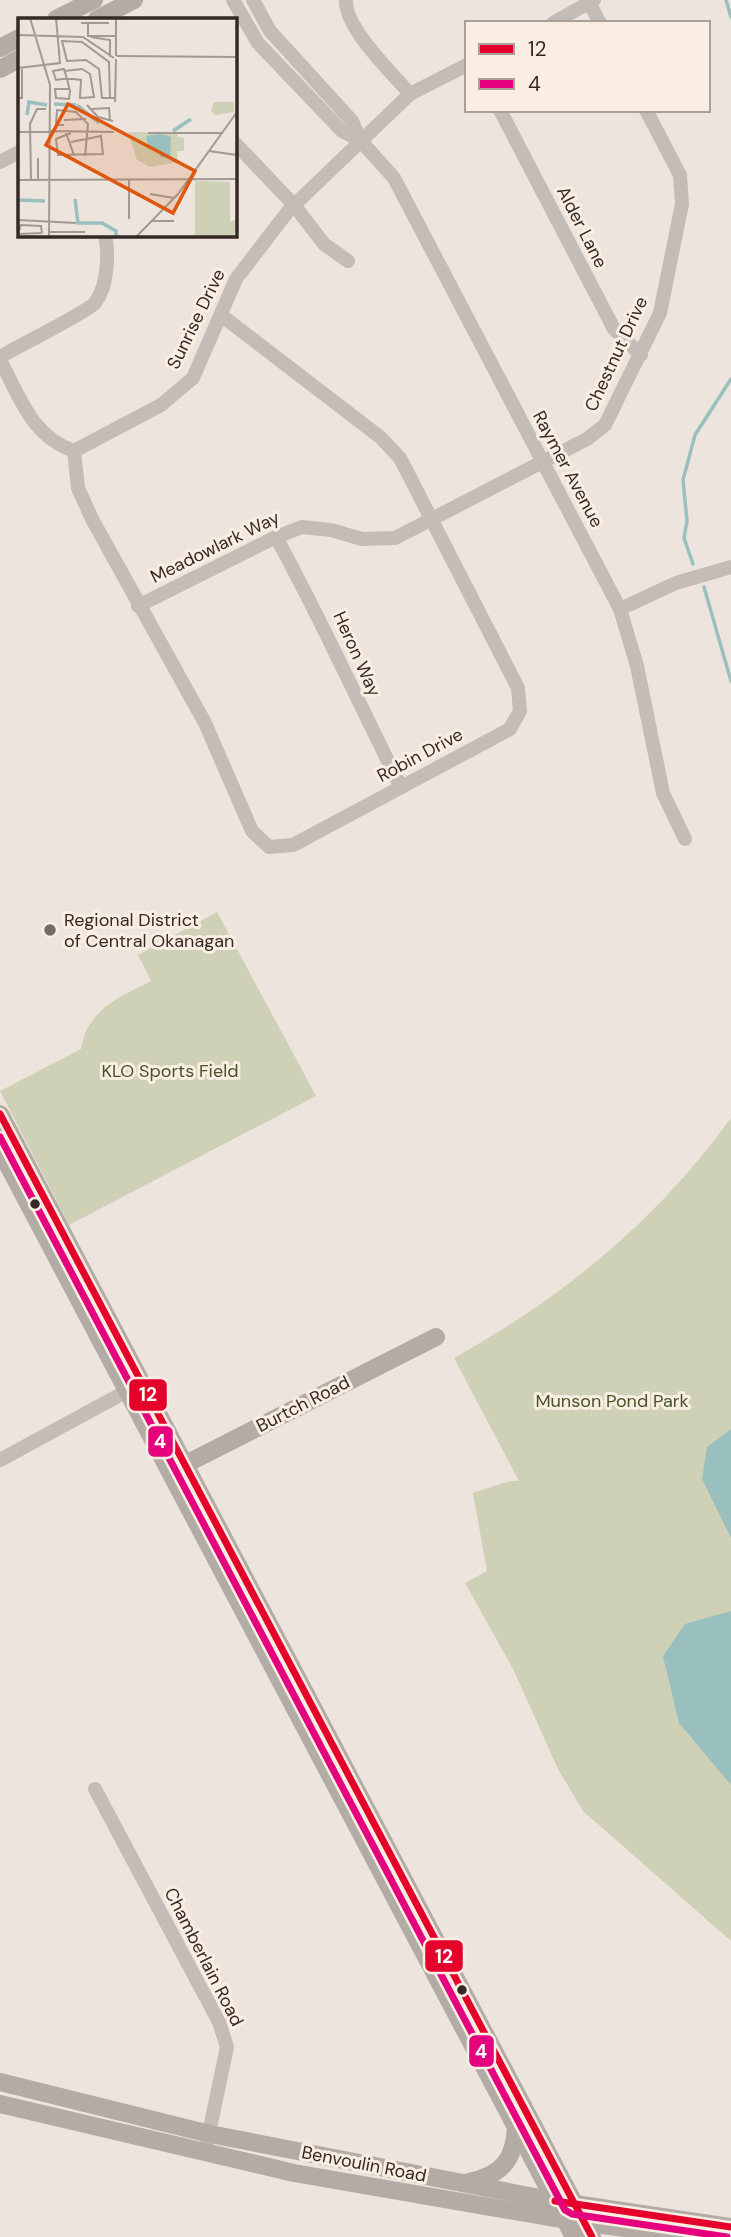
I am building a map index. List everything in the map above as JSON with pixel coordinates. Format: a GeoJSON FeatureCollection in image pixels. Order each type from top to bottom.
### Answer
{"type":"FeatureCollection","features":[{"type":"Feature","properties":{"kind":"main road"},"geometry":{"type":"LineString","coordinates":[[59,18],[94,0]]}},
{"type":"Feature","properties":{"kind":"main road"},"geometry":{"type":"LineString","coordinates":[[99,18],[134,0]]}},
{"type":"Feature","properties":{"kind":"main road"},"geometry":{"type":"LineString","coordinates":[[0,48],[18,39]]}},
{"type":"Feature","properties":{"kind":"main road"},"geometry":{"type":"LineString","coordinates":[[0,69],[18,60]]}},
{"type":"Feature","properties":{"kind":"main road"},"geometry":{"type":"LineString","coordinates":[[0,1114],[177,1468],[566,2220],[584,2232],[690,2237]]}},
{"type":"Feature","properties":{"kind":"main road"},"geometry":{"type":"LineString","coordinates":[[0,1150],[127,1391],[177,1468],[574,2204],[584,2232]]}},
{"type":"Feature","properties":{"kind":"main road","name":"Burtch Road"},"geometry":{"type":"LineString","coordinates":[[177,1468],[436,1337]]}},
{"type":"Feature","properties":{"kind":"main road","name":"Benvoulin Road"},"geometry":{"type":"LineString","coordinates":[[0,2082],[210,2134],[555,2201],[731,2227]]}},
{"type":"Feature","properties":{"kind":"main road","name":"Benvoulin Road"},"geometry":{"type":"LineString","coordinates":[[0,2104],[294,2173],[566,2220]]}},
{"type":"Feature","properties":{"kind":"main road"},"geometry":{"type":"LineString","coordinates":[[463,2183],[482,2179],[505,2167],[515,2145],[516,2127]]}},
{"type":"Feature","properties":{"kind":"street","name":"Raymer Avenue"},"geometry":{"type":"LineString","coordinates":[[233,0],[258,43],[342,131],[360,140]]}},
{"type":"Feature","properties":{"kind":"street","name":"Raymer Avenue"},"geometry":{"type":"LineString","coordinates":[[253,0],[270,31],[352,121],[360,140],[399,188],[620,608],[637,666],[663,793],[685,839]]}},
{"type":"Feature","properties":{"kind":"street"},"geometry":{"type":"LineString","coordinates":[[346,0],[345,11],[362,37],[410,94]]}},
{"type":"Feature","properties":{"kind":"street"},"geometry":{"type":"LineString","coordinates":[[557,21],[592,2],[599,21]]}},
{"type":"Feature","properties":{"kind":"street","name":"Sunrise Drive"},"geometry":{"type":"LineString","coordinates":[[74,451],[162,405],[193,377],[236,279],[294,205],[410,94],[465,66]]}},
{"type":"Feature","properties":{"kind":"street","name":"Alder Lane"},"geometry":{"type":"LineString","coordinates":[[500,112],[614,329],[640,355]]}},
{"type":"Feature","properties":{"kind":"street","name":"Chestnut Drive"},"geometry":{"type":"LineString","coordinates":[[541,461],[587,439],[605,425],[660,313],[682,204],[680,175],[647,112]]}},
{"type":"Feature","properties":{"kind":"street"},"geometry":{"type":"LineString","coordinates":[[236,144],[294,205],[324,244],[348,261]]}},
{"type":"Feature","properties":{"kind":"street"},"geometry":{"type":"LineString","coordinates":[[0,162],[18,153]]}},
{"type":"Feature","properties":{"kind":"street"},"geometry":{"type":"LineString","coordinates":[[74,451],[54,444],[33,422],[0,358],[94,304],[105,279],[105,236]]}},
{"type":"Feature","properties":{"kind":"street","name":"Robin Drive"},"geometry":{"type":"LineString","coordinates":[[74,451],[78,488],[138,606],[205,723],[252,831],[269,847],[293,845],[510,729],[520,711],[518,688],[400,458],[380,437],[221,315]]}},
{"type":"Feature","properties":{"kind":"street","name":"Meadowlark Way"},"geometry":{"type":"LineString","coordinates":[[138,606],[276,537],[302,527],[331,530],[362,539],[395,537],[432,521],[541,461]]}},
{"type":"Feature","properties":{"kind":"street","name":"Heron Way"},"geometry":{"type":"LineString","coordinates":[[276,537],[320,616],[348,683],[401,787]]}},
{"type":"Feature","properties":{"kind":"street"},"geometry":{"type":"LineString","coordinates":[[620,608],[676,583],[731,567]]}},
{"type":"Feature","properties":{"kind":"street"},"geometry":{"type":"LineString","coordinates":[[0,1460],[127,1391]]}},
{"type":"Feature","properties":{"kind":"street","name":"Chamberlain Road"},"geometry":{"type":"LineString","coordinates":[[95,1789],[219,2022],[227,2047],[205,2152]]}},
{"type":"Feature","properties":{"kind":"green space","name":"KLO Sports Field"},"geometry":{"type":"Polygon","coordinates":[[[217,912],[316,1096],[69,1225],[0,1091],[81,1049],[90,1024],[106,1006],[151,981],[138,955],[217,912]]]}},
{"type":"Feature","properties":{"kind":"green space","name":"Munson Pond Park"},"geometry":{"type":"Polygon","coordinates":[[[731,1118],[731,1941],[583,1811],[558,1769],[514,1671],[465,1583],[487,1571],[473,1493],[510,1481],[519,1481],[454,1358],[533,1309],[606,1253],[672,1190],[731,1118]]]}},
{"type":"Feature","properties":{"kind":"water"},"geometry":{"type":"Polygon","coordinates":[[[731,1429],[731,1538],[702,1479],[707,1447],[731,1429]]]}},
{"type":"Feature","properties":{"kind":"water"},"geometry":{"type":"Polygon","coordinates":[[[731,1611],[731,1785],[679,1723],[663,1656],[685,1624],[731,1611]]]}},
{"type":"Feature","properties":{"kind":"waterway"},"geometry":{"type":"LineString","coordinates":[[726,0],[731,17]]}},
{"type":"Feature","properties":{"kind":"waterway"},"geometry":{"type":"LineString","coordinates":[[693,564],[684,538],[687,521],[683,480],[695,435],[731,379]]}},
{"type":"Feature","properties":{"kind":"waterway"},"geometry":{"type":"LineString","coordinates":[[704,587],[731,681]]}},
{"type":"Feature","properties":{"kind":"transit line","name":"12"},"geometry":{"type":"LineString","coordinates":[[0,1114],[592,2237]]}},
{"type":"Feature","properties":{"kind":"transit line","name":"4"},"geometry":{"type":"LineString","coordinates":[[0,1137],[565,2210],[572,2214],[727,2237]]}},
{"type":"Feature","properties":{"kind":"transit line","name":"12"},"geometry":{"type":"LineString","coordinates":[[555,2201],[731,2227]]}},
{"type":"Feature","properties":{"kind":"place","name":"Regional District of Central Okanagan"},"geometry":{"type":"Point","coordinates":[50,930]}}]}
